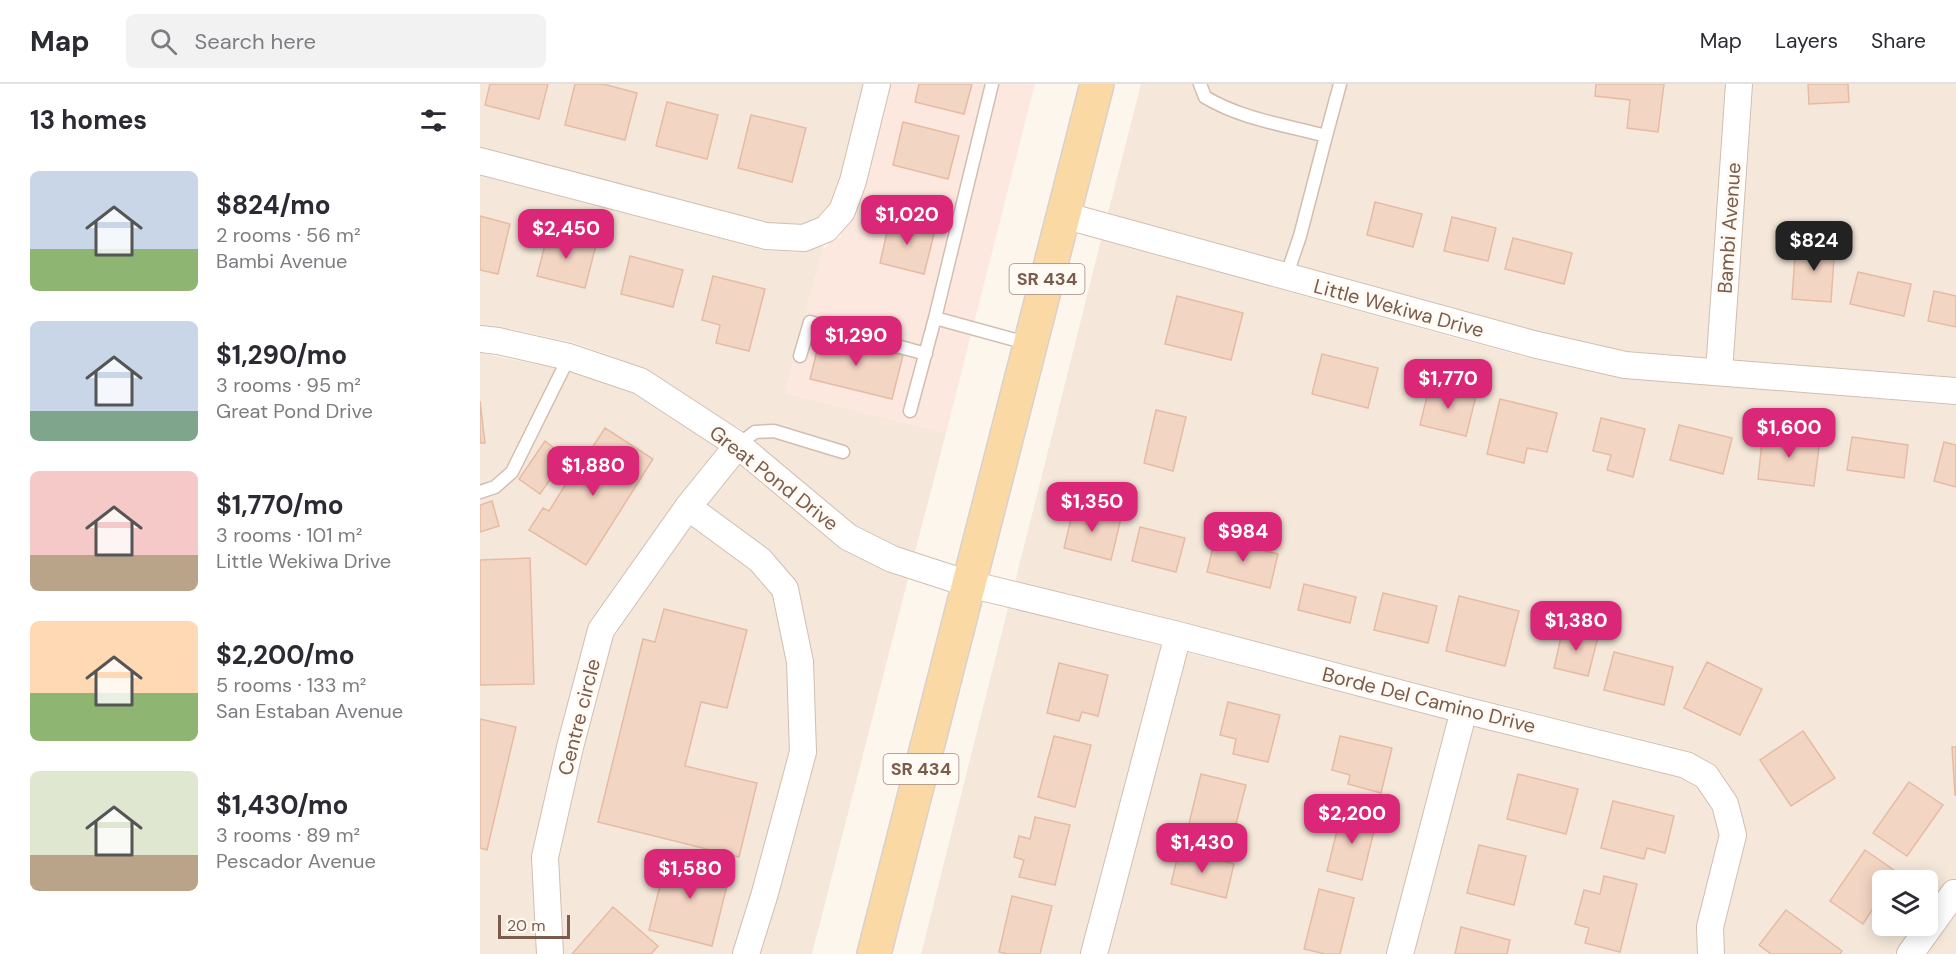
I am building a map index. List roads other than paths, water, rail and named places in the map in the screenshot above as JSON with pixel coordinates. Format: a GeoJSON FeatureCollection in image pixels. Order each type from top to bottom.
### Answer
{"type":"FeatureCollection","features":[{"type":"Feature","properties":{"kind":"main road","name":"SR 434"},"geometry":{"type":"LineString","coordinates":[[874,954],[1097,84]]}},
{"type":"Feature","properties":{"kind":"street"},"geometry":{"type":"LineString","coordinates":[[480,161],[766,236],[804,238],[826,229],[842,211],[853,182],[877,84]]}},
{"type":"Feature","properties":{"kind":"street","name":"Bambi Avenue"},"geometry":{"type":"LineString","coordinates":[[1719,372],[1738,84]]}},
{"type":"Feature","properties":{"kind":"street","name":"Little Wekiwa Drive"},"geometry":{"type":"LineString","coordinates":[[1063,215],[1533,344],[1624,365],[1956,391]]}},
{"type":"Feature","properties":{"kind":"street","name":"Great Pond Drive"},"geometry":{"type":"LineString","coordinates":[[480,339],[569,357],[640,381],[738,445],[848,537],[892,559],[969,584]]}},
{"type":"Feature","properties":{"kind":"street","name":"Centre circle"},"geometry":{"type":"LineString","coordinates":[[550,954],[545,857],[570,747],[601,630],[688,507],[738,445]]}},
{"type":"Feature","properties":{"kind":"street"},"geometry":{"type":"LineString","coordinates":[[688,507],[760,560],[784,589],[800,662],[803,752],[746,954]]}},
{"type":"Feature","properties":{"kind":"street","name":"Borde Del Camino Drive"},"geometry":{"type":"LineString","coordinates":[[969,584],[1686,765],[1706,776],[1725,804],[1733,835],[1710,927],[1711,954]]}},
{"type":"Feature","properties":{"kind":"street"},"geometry":{"type":"LineString","coordinates":[[1094,954],[1178,635]]}},
{"type":"Feature","properties":{"kind":"street"},"geometry":{"type":"LineString","coordinates":[[1400,954],[1464,710]]}},
{"type":"Feature","properties":{"kind":"street"},"geometry":{"type":"LineString","coordinates":[[1910,954],[1956,893]]}},
{"type":"Feature","properties":{"kind":"lane"},"geometry":{"type":"LineString","coordinates":[[910,411],[936,318],[992,84]]}},
{"type":"Feature","properties":{"kind":"lane"},"geometry":{"type":"LineString","coordinates":[[1200,84],[1205,97],[1236,112],[1326,136]]}},
{"type":"Feature","properties":{"kind":"lane"},"geometry":{"type":"LineString","coordinates":[[1286,277],[1300,236],[1340,84]]}},
{"type":"Feature","properties":{"kind":"lane"},"geometry":{"type":"LineString","coordinates":[[936,318],[1031,345]]}},
{"type":"Feature","properties":{"kind":"lane"},"geometry":{"type":"LineString","coordinates":[[800,356],[810,322],[926,354]]}},
{"type":"Feature","properties":{"kind":"lane"},"geometry":{"type":"LineString","coordinates":[[480,492],[495,487],[512,472],[569,357]]}},
{"type":"Feature","properties":{"kind":"lane"},"geometry":{"type":"LineString","coordinates":[[738,445],[755,432],[774,431],[843,452]]}}]}
